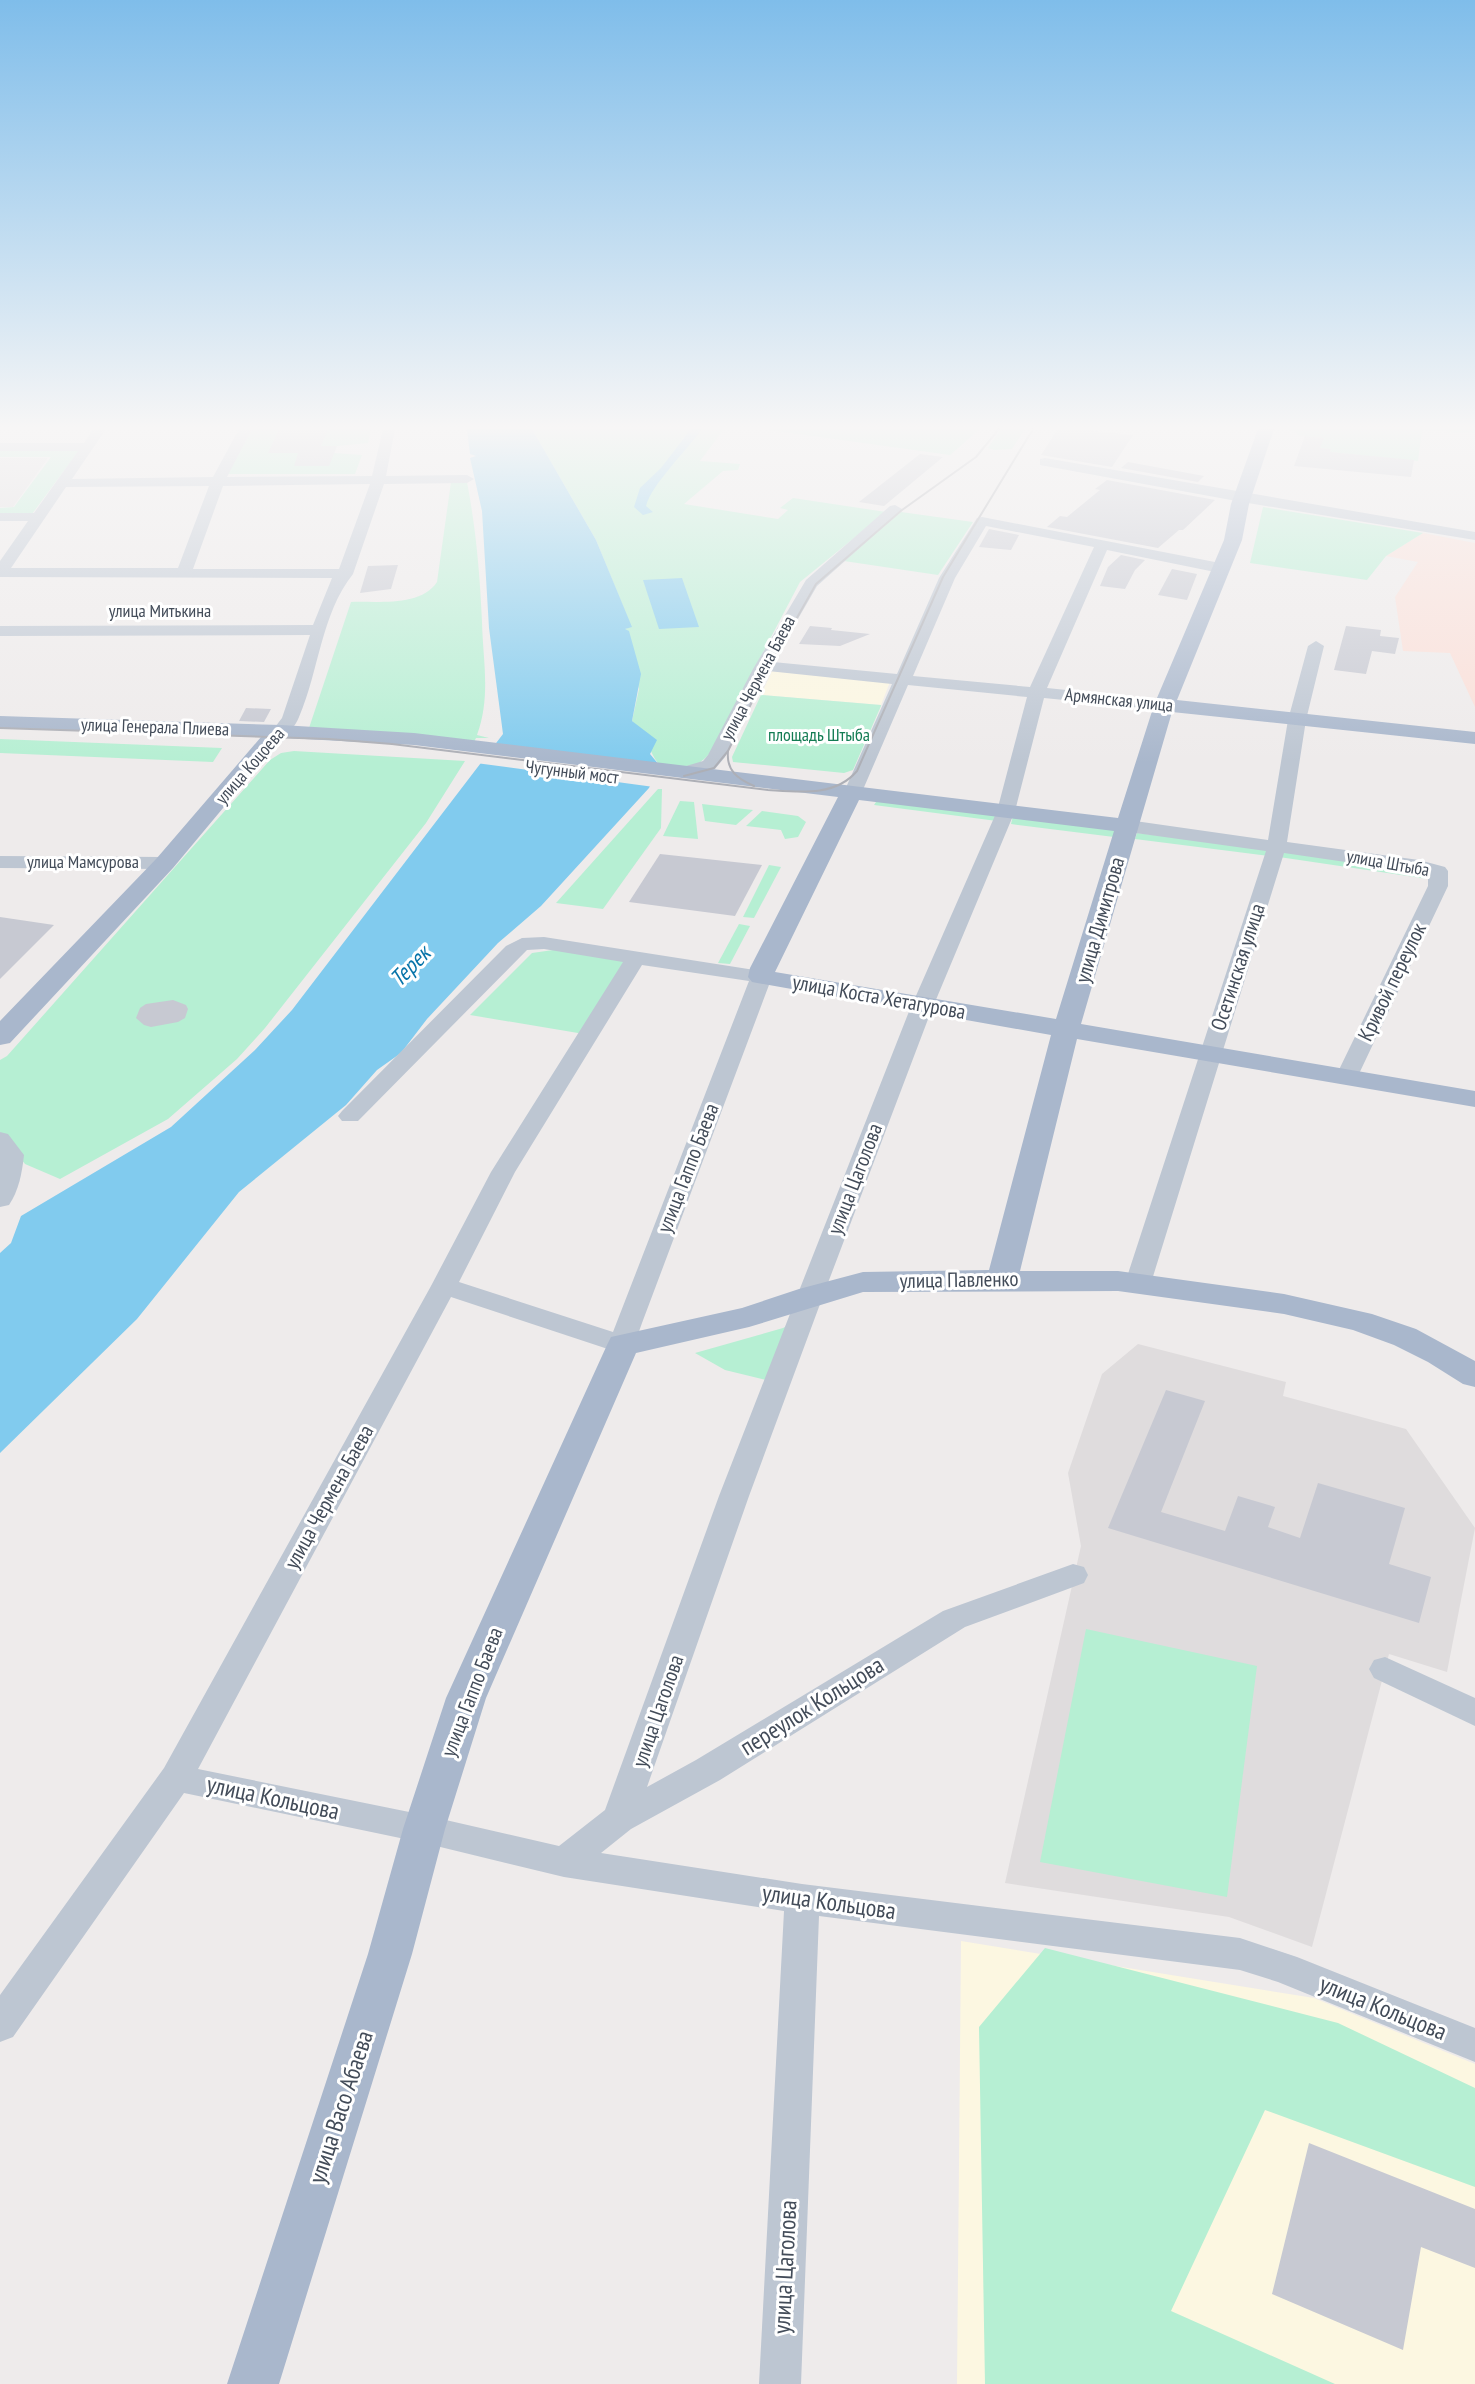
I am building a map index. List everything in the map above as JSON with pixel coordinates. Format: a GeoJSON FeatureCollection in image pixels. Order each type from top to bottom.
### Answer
{"type":"FeatureCollection","features":[{"type":"Feature","properties":{"kind":"main road","name":"улица Димитрова"},"geometry":{"type":"LineString","coordinates":[[1002,1279],[1067,1031],[1164,705],[1233,540]]}},
{"type":"Feature","properties":{"kind":"main road","name":"Армянская улица"},"geometry":{"type":"LineString","coordinates":[[1164,705],[1475,738]]}},
{"type":"Feature","properties":{"kind":"main road","name":"улица Генерала Плиева"},"geometry":{"type":"LineString","coordinates":[[0,722],[274,737],[400,750],[474,753]]}},
{"type":"Feature","properties":{"kind":"main road","name":"улица Генерала Плиева"},"geometry":{"type":"LineString","coordinates":[[0,732],[274,737]]}},
{"type":"Feature","properties":{"kind":"main road","name":"улица Коцоева"},"geometry":{"type":"LineString","coordinates":[[0,1037],[165,863],[260,749],[274,737]]}},
{"type":"Feature","properties":{"kind":"main road","name":"Чугунный мост"},"geometry":{"type":"LineString","coordinates":[[474,753],[848,799]]}},
{"type":"Feature","properties":{"kind":"main road","name":"улица Штыба"},"geometry":{"type":"LineString","coordinates":[[848,799],[1126,834]]}},
{"type":"Feature","properties":{"kind":"main road","name":"улица Гаппо Баева"},"geometry":{"type":"LineString","coordinates":[[761,977],[763,968],[848,799]]}},
{"type":"Feature","properties":{"kind":"main road","name":"улица Коста Хетагурова"},"geometry":{"type":"LineString","coordinates":[[761,977],[1475,1099]]}},
{"type":"Feature","properties":{"kind":"main road","name":"улица Павленко"},"geometry":{"type":"LineString","coordinates":[[623,1345],[749,1317],[810,1296],[863,1282],[1002,1279],[1138,1283],[1295,1306],[1361,1321],[1405,1337],[1475,1376]]}},
{"type":"Feature","properties":{"kind":"main road","name":"улица Гаппо Баева"},"geometry":{"type":"LineString","coordinates":[[424,1829],[466,1698],[623,1345]]}},
{"type":"Feature","properties":{"kind":"main road","name":"улица Васо Абаева"},"geometry":{"type":"LineString","coordinates":[[253,2384],[390,1954],[424,1829]]}},
{"type":"Feature","properties":{"kind":"street"},"geometry":{"type":"LineString","coordinates":[[0,572],[22,540]]}},
{"type":"Feature","properties":{"kind":"street"},"geometry":{"type":"LineString","coordinates":[[183,574],[196,540]]}},
{"type":"Feature","properties":{"kind":"street","name":"улица Коцоева"},"geometry":{"type":"LineString","coordinates":[[274,737],[290,719],[326,609],[339,580],[345,574],[357,540]]}},
{"type":"Feature","properties":{"kind":"street","name":"улица Чермена Баева"},"geometry":{"type":"LineString","coordinates":[[676,776],[713,761],[811,583],[860,540]]}},
{"type":"Feature","properties":{"kind":"street","name":"улица Гаппо Баева"},"geometry":{"type":"LineString","coordinates":[[848,799],[947,578],[970,540]]}},
{"type":"Feature","properties":{"kind":"street","name":"улица Гаппо Баева"},"geometry":{"type":"LineString","coordinates":[[1078,540],[1102,545]]}},
{"type":"Feature","properties":{"kind":"street"},"geometry":{"type":"LineString","coordinates":[[1102,545],[1220,568]]}},
{"type":"Feature","properties":{"kind":"street","name":"улица Цаголова"},"geometry":{"type":"LineString","coordinates":[[619,1819],[734,1496],[810,1296],[923,1005],[1003,818],[1037,691],[1102,545]]}},
{"type":"Feature","properties":{"kind":"street"},"geometry":{"type":"LineString","coordinates":[[0,572],[345,574]]}},
{"type":"Feature","properties":{"kind":"street","name":"улица Митькина"},"geometry":{"type":"LineString","coordinates":[[0,631],[320,630]]}},
{"type":"Feature","properties":{"kind":"street","name":"Осетинская улица"},"geometry":{"type":"LineString","coordinates":[[1138,1283],[1275,853],[1297,720],[1316,646]]}},
{"type":"Feature","properties":{"kind":"street","name":"Армянская улица"},"geometry":{"type":"LineString","coordinates":[[763,666],[1164,705]]}},
{"type":"Feature","properties":{"kind":"street","name":"улица Штыба"},"geometry":{"type":"LineString","coordinates":[[1126,834],[1275,853],[1438,886]]}},
{"type":"Feature","properties":{"kind":"street","name":"улица Мамсурова"},"geometry":{"type":"LineString","coordinates":[[0,862],[165,863]]}},
{"type":"Feature","properties":{"kind":"street","name":"Кривой переулок"},"geometry":{"type":"LineString","coordinates":[[1346,1078],[1438,886]]}},
{"type":"Feature","properties":{"kind":"street","name":"улица Коста Хетагурова"},"geometry":{"type":"LineString","coordinates":[[350,1116],[513,950],[522,944],[544,943],[761,977]]}},
{"type":"Feature","properties":{"kind":"street","name":"улица Чермена Баева"},"geometry":{"type":"LineString","coordinates":[[0,2025],[176,1778],[444,1286],[503,1172],[638,956]]}},
{"type":"Feature","properties":{"kind":"street","name":"улица Гаппо Баева"},"geometry":{"type":"LineString","coordinates":[[623,1345],[629,1323],[761,977]]}},
{"type":"Feature","properties":{"kind":"street"},"geometry":{"type":"LineString","coordinates":[[0,1139],[12,1155],[9,1179],[0,1200]]}},
{"type":"Feature","properties":{"kind":"street"},"geometry":{"type":"LineString","coordinates":[[444,1286],[623,1345]]}},
{"type":"Feature","properties":{"kind":"street","name":"переулок Кольцова"},"geometry":{"type":"LineString","coordinates":[[564,1862],[619,1819],[708,1770],[954,1619],[1073,1575]]}},
{"type":"Feature","properties":{"kind":"street"},"geometry":{"type":"LineString","coordinates":[[1385,1669],[1475,1713]]}},
{"type":"Feature","properties":{"kind":"street","name":"улица Кольцова"},"geometry":{"type":"LineString","coordinates":[[176,1778],[424,1829],[564,1862],[802,1899],[1240,1954],[1284,1968],[1475,2045]]}},
{"type":"Feature","properties":{"kind":"street","name":"улица Цаголова"},"geometry":{"type":"LineString","coordinates":[[780,2384],[802,1899]]}},
{"type":"Feature","properties":{"kind":"shaded area"},"geometry":{"type":"Polygon","coordinates":[[[1411,540],[1461,540],[1475,543],[1475,707],[1450,653],[1403,651],[1395,597],[1418,562],[1386,556],[1411,540]]]}},
{"type":"Feature","properties":{"kind":"shaded area"},"geometry":{"type":"Polygon","coordinates":[[[772,671],[890,682],[881,705],[761,695],[772,671]]]}},
{"type":"Feature","properties":{"kind":"shaded area"},"geometry":{"type":"Polygon","coordinates":[[[1138,1344],[1286,1382],[1283,1396],[1406,1429],[1475,1528],[1447,1672],[1389,1654],[1312,1947],[1229,1917],[1005,1883],[1081,1546],[1068,1473],[1102,1374],[1138,1344]]]}},
{"type":"Feature","properties":{"kind":"shaded area"},"geometry":{"type":"Polygon","coordinates":[[[961,1941],[1314,1998],[1475,2064],[1475,2384],[957,2384],[961,1941]]]}},
{"type":"Feature","properties":{"kind":"green space"},"geometry":{"type":"Polygon","coordinates":[[[443,540],[476,540],[485,679],[484,707],[477,735],[489,738],[476,738],[473,744],[309,728],[351,602],[410,599],[430,590],[437,582],[443,540]]]}},
{"type":"Feature","properties":{"kind":"green space"},"geometry":{"type":"Polygon","coordinates":[[[596,540],[851,540],[800,582],[710,753],[693,766],[660,766],[641,731],[632,721],[639,689],[625,629],[631,626],[596,540]]]}},
{"type":"Feature","properties":{"kind":"green space"},"geometry":{"type":"Polygon","coordinates":[[[868,540],[961,540],[938,575],[844,561],[868,540]]]}},
{"type":"Feature","properties":{"kind":"green space"},"geometry":{"type":"Polygon","coordinates":[[[1255,540],[1411,540],[1386,556],[1367,580],[1250,563],[1255,540]]]}},
{"type":"Feature","properties":{"kind":"green space","name":"площадь Штыба"},"geometry":{"type":"Polygon","coordinates":[[[761,695],[881,706],[853,770],[844,773],[733,762],[732,757],[761,695]]]}},
{"type":"Feature","properties":{"kind":"green space"},"geometry":{"type":"Polygon","coordinates":[[[0,739],[222,748],[213,762],[0,753],[0,739]]]}},
{"type":"Feature","properties":{"kind":"green space"},"geometry":{"type":"Polygon","coordinates":[[[294,751],[465,761],[426,823],[265,1028],[237,1059],[168,1119],[60,1179],[25,1164],[0,1132],[0,1060],[7,1056],[270,760],[281,753],[294,751]]]}},
{"type":"Feature","properties":{"kind":"green space"},"geometry":{"type":"Polygon","coordinates":[[[658,789],[662,789],[661,828],[603,909],[556,903],[658,789]]]}},
{"type":"Feature","properties":{"kind":"green space"},"geometry":{"type":"Polygon","coordinates":[[[878,799],[999,816],[997,821],[874,805],[878,799]]]}},
{"type":"Feature","properties":{"kind":"green space"},"geometry":{"type":"Polygon","coordinates":[[[680,801],[694,802],[698,839],[663,836],[680,801]]]}},
{"type":"Feature","properties":{"kind":"green space"},"geometry":{"type":"Polygon","coordinates":[[[702,804],[753,810],[736,825],[705,821],[702,804]]]}},
{"type":"Feature","properties":{"kind":"green space"},"geometry":{"type":"Polygon","coordinates":[[[762,811],[798,816],[806,822],[798,837],[785,839],[781,830],[746,826],[762,811]]]}},
{"type":"Feature","properties":{"kind":"green space"},"geometry":{"type":"Polygon","coordinates":[[[1013,816],[1123,831],[1122,838],[1011,824],[1013,816]]]}},
{"type":"Feature","properties":{"kind":"green space"},"geometry":{"type":"Polygon","coordinates":[[[1137,833],[1270,849],[1269,856],[1135,839],[1137,833]]]}},
{"type":"Feature","properties":{"kind":"green space"},"geometry":{"type":"Polygon","coordinates":[[[1281,851],[1436,874],[1435,880],[1279,857],[1281,851]]]}},
{"type":"Feature","properties":{"kind":"green space"},"geometry":{"type":"Polygon","coordinates":[[[769,865],[781,867],[754,918],[743,917],[769,865]]]}},
{"type":"Feature","properties":{"kind":"green space"},"geometry":{"type":"Polygon","coordinates":[[[739,924],[750,926],[730,964],[718,963],[739,924]]]}},
{"type":"Feature","properties":{"kind":"green space"},"geometry":{"type":"Polygon","coordinates":[[[560,949],[630,959],[584,1034],[470,1015],[532,953],[560,949]]]}},
{"type":"Feature","properties":{"kind":"green space"},"geometry":{"type":"Polygon","coordinates":[[[802,1319],[770,1381],[725,1370],[695,1353],[783,1328],[802,1319]]]}},
{"type":"Feature","properties":{"kind":"green space"},"geometry":{"type":"Polygon","coordinates":[[[1086,1629],[1257,1666],[1227,1897],[1040,1862],[1086,1629]]]}},
{"type":"Feature","properties":{"kind":"green space"},"geometry":{"type":"Polygon","coordinates":[[[1045,1948],[1338,2023],[1475,2088],[1475,2187],[1265,2110],[1171,2311],[1335,2384],[985,2384],[979,2027],[1045,1948]]]}},
{"type":"Feature","properties":{"kind":"water","name":"Терек"},"geometry":{"type":"Polygon","coordinates":[[[484,540],[596,540],[632,627],[625,629],[629,631],[641,674],[632,721],[657,740],[650,754],[660,766],[649,788],[541,906],[498,943],[427,1019],[401,1053],[377,1070],[346,1105],[239,1192],[137,1319],[0,1453],[0,1253],[11,1243],[21,1216],[171,1127],[255,1050],[292,1010],[503,734],[489,628],[484,540]]]}},
{"type":"Feature","properties":{"kind":"water"},"geometry":{"type":"Polygon","coordinates":[[[682,578],[699,627],[659,629],[643,580],[682,578]]]}},
{"type":"Feature","properties":{"kind":"pier"},"geometry":{"type":"Polygon","coordinates":[[[490,745],[664,767],[654,787],[476,763],[490,745]]]}},
{"type":"Feature","properties":{"kind":"building"},"geometry":{"type":"Polygon","coordinates":[[[983,540],[1016,540],[1011,550],[979,547],[983,540]]]}},
{"type":"Feature","properties":{"kind":"building"},"geometry":{"type":"Polygon","coordinates":[[[1117,540],[1167,540],[1158,548],[1117,540]]]}},
{"type":"Feature","properties":{"kind":"building"},"geometry":{"type":"Polygon","coordinates":[[[1121,555],[1145,560],[1135,570],[1125,589],[1100,586],[1108,567],[1121,555]]]}},
{"type":"Feature","properties":{"kind":"building"},"geometry":{"type":"Polygon","coordinates":[[[398,565],[391,589],[360,593],[368,566],[398,565]]]}},
{"type":"Feature","properties":{"kind":"building"},"geometry":{"type":"Polygon","coordinates":[[[1172,569],[1197,574],[1187,600],[1158,595],[1172,569]]]}},
{"type":"Feature","properties":{"kind":"building"},"geometry":{"type":"Polygon","coordinates":[[[810,626],[870,634],[840,646],[799,644],[810,626]]]}},
{"type":"Feature","properties":{"kind":"building"},"geometry":{"type":"Polygon","coordinates":[[[1346,626],[1381,630],[1380,636],[1399,638],[1395,654],[1372,651],[1366,674],[1334,670],[1346,626]]]}},
{"type":"Feature","properties":{"kind":"building"},"geometry":{"type":"Polygon","coordinates":[[[246,708],[271,709],[264,722],[239,721],[246,708]]]}},
{"type":"Feature","properties":{"kind":"building"},"geometry":{"type":"Polygon","coordinates":[[[660,854],[762,865],[735,916],[629,902],[660,854]]]}},
{"type":"Feature","properties":{"kind":"building"},"geometry":{"type":"Polygon","coordinates":[[[0,917],[54,925],[0,979],[0,917]]]}},
{"type":"Feature","properties":{"kind":"building"},"geometry":{"type":"Polygon","coordinates":[[[173,1000],[186,1005],[188,1009],[185,1018],[178,1022],[151,1027],[136,1018],[140,1008],[146,1004],[173,1000]]]}},
{"type":"Feature","properties":{"kind":"building"},"geometry":{"type":"Polygon","coordinates":[[[1166,1390],[1205,1401],[1161,1512],[1225,1531],[1238,1496],[1275,1507],[1268,1527],[1300,1538],[1318,1483],[1405,1508],[1389,1564],[1431,1577],[1419,1623],[1108,1528],[1166,1390]]]}},
{"type":"Feature","properties":{"kind":"building"},"geometry":{"type":"Polygon","coordinates":[[[1309,2143],[1475,2209],[1475,2268],[1421,2247],[1403,2350],[1272,2294],[1309,2143]]]}},
{"type":"Feature","properties":{"kind":"tram line"},"geometry":{"type":"LineString","coordinates":[[728,751],[768,669],[816,584],[867,540]]}},
{"type":"Feature","properties":{"kind":"tram line"},"geometry":{"type":"LineString","coordinates":[[0,728],[329,739],[392,744],[768,790],[804,792],[827,789],[838,785],[857,771],[943,577],[965,540]]}},
{"type":"Feature","properties":{"kind":"tram line"},"geometry":{"type":"LineString","coordinates":[[684,776],[714,768],[728,751]]}},
{"type":"Feature","properties":{"kind":"tram line"},"geometry":{"type":"LineString","coordinates":[[728,751],[731,769],[754,786]]}}]}
